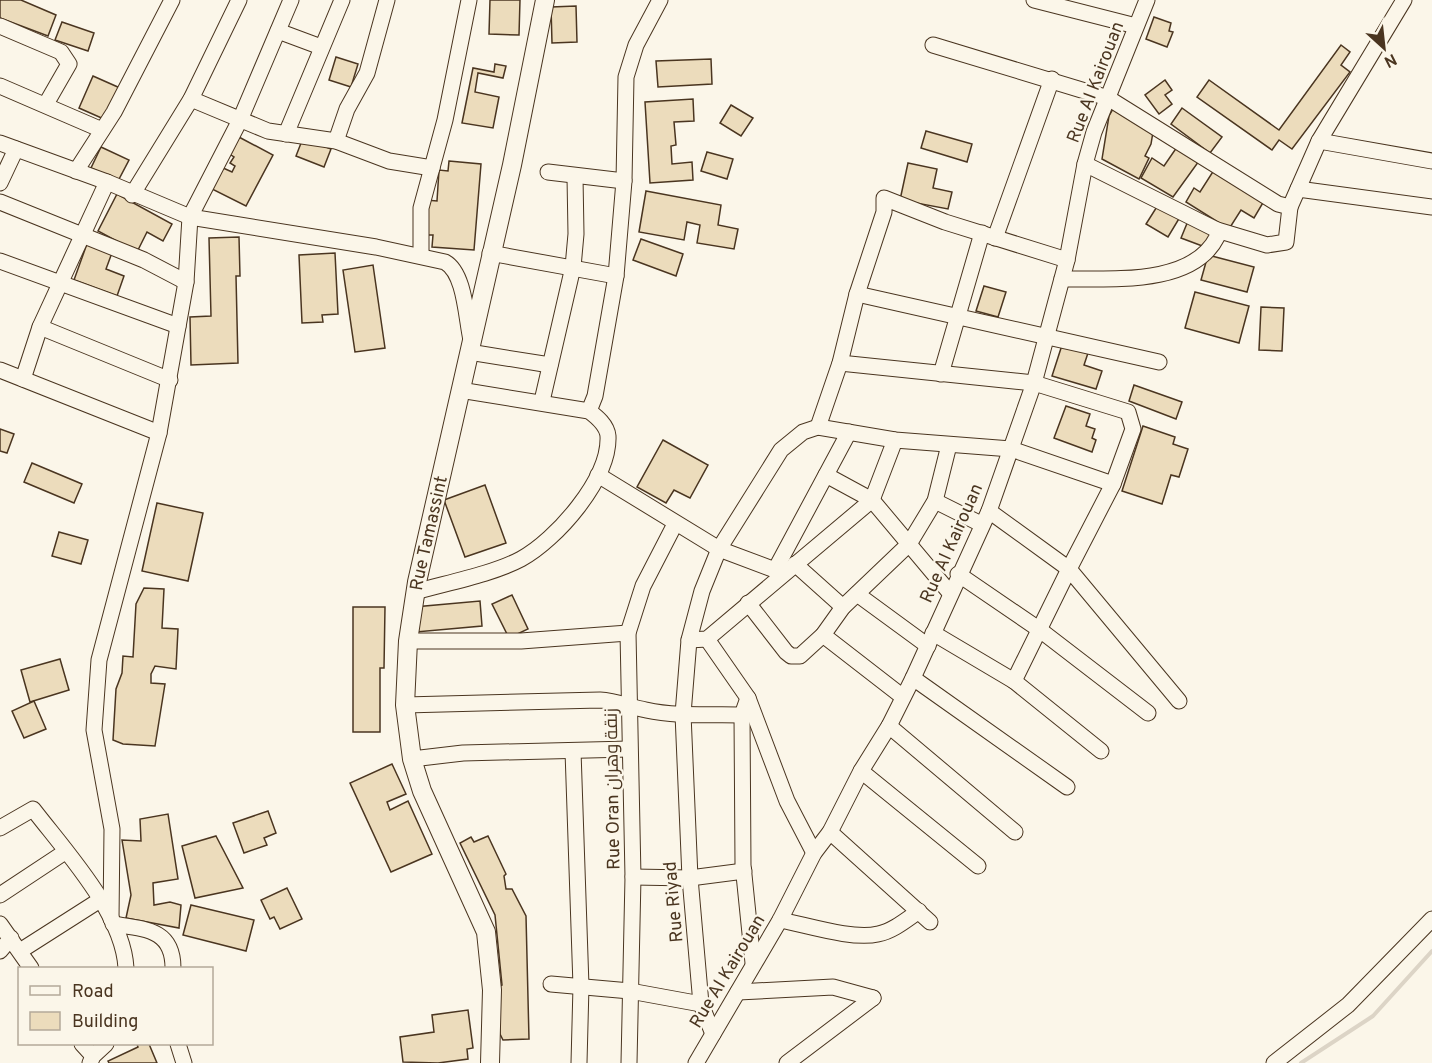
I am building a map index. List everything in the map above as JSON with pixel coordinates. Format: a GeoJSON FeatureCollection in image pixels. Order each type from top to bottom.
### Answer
{"type":"FeatureCollection","features":[{"type":"Feature","properties":{"kind":"main road","name":"Rue Tamassint"},"geometry":{"type":"LineString","coordinates":[[490,1063],[492,990],[486,932],[422,790],[412,759],[405,705],[408,641],[415,592],[532,74],[544,0]]}},
{"type":"Feature","properties":{"kind":"street"},"geometry":{"type":"LineString","coordinates":[[76,171],[102,130],[172,0]]}},
{"type":"Feature","properties":{"kind":"street"},"geometry":{"type":"LineString","coordinates":[[132,195],[191,99],[239,0]]}},
{"type":"Feature","properties":{"kind":"street"},"geometry":{"type":"LineString","coordinates":[[112,922],[112,829],[94,730],[99,660],[159,433],[170,380],[186,282],[190,217],[240,120],[291,0]]}},
{"type":"Feature","properties":{"kind":"street"},"geometry":{"type":"LineString","coordinates":[[286,134],[342,0]]}},
{"type":"Feature","properties":{"kind":"street"},"geometry":{"type":"LineString","coordinates":[[336,141],[347,109],[367,73],[387,0]]}},
{"type":"Feature","properties":{"kind":"street"},"geometry":{"type":"LineString","coordinates":[[421,256],[421,208],[445,120],[469,0]]}},
{"type":"Feature","properties":{"kind":"street"},"geometry":{"type":"LineString","coordinates":[[589,411],[595,396],[616,276],[624,181],[626,77],[640,36],[660,0]]}},
{"type":"Feature","properties":{"kind":"street"},"geometry":{"type":"LineString","coordinates":[[1034,0],[1136,26]]}},
{"type":"Feature","properties":{"kind":"street","name":"Rue Al Kairouan"},"geometry":{"type":"LineString","coordinates":[[696,1063],[780,920],[814,853],[830,832],[861,771],[889,726],[914,678],[958,574],[985,518],[1034,383],[1067,260],[1085,164],[1108,98],[1147,0]]}},
{"type":"Feature","properties":{"kind":"street"},"geometry":{"type":"LineString","coordinates":[[1085,164],[1217,230],[1267,245],[1286,242],[1290,207],[1319,141],[1404,0]]}},
{"type":"Feature","properties":{"kind":"street"},"geometry":{"type":"LineString","coordinates":[[0,26],[61,52],[66,57],[69,64],[46,104]]}},
{"type":"Feature","properties":{"kind":"street"},"geometry":{"type":"LineString","coordinates":[[278,31],[321,47]]}},
{"type":"Feature","properties":{"kind":"street"},"geometry":{"type":"LineString","coordinates":[[933,45],[1052,79],[1108,98],[1278,204],[1290,207]]}},
{"type":"Feature","properties":{"kind":"street"},"geometry":{"type":"LineString","coordinates":[[941,374],[956,317],[1052,79]]}},
{"type":"Feature","properties":{"kind":"street"},"geometry":{"type":"LineString","coordinates":[[0,86],[102,130]]}},
{"type":"Feature","properties":{"kind":"street"},"geometry":{"type":"LineString","coordinates":[[191,99],[253,126],[286,134],[336,141],[389,161],[432,168]]}},
{"type":"Feature","properties":{"kind":"street"},"geometry":{"type":"LineString","coordinates":[[1319,141],[1432,161]]}},
{"type":"Feature","properties":{"kind":"street"},"geometry":{"type":"LineString","coordinates":[[0,143],[107,182],[132,195],[190,217],[421,256],[453,267],[459,277],[470,347],[550,365]]}},
{"type":"Feature","properties":{"kind":"street"},"geometry":{"type":"LineString","coordinates":[[0,183],[16,149]]}},
{"type":"Feature","properties":{"kind":"street"},"geometry":{"type":"LineString","coordinates":[[548,172],[624,181]]}},
{"type":"Feature","properties":{"kind":"street"},"geometry":{"type":"LineString","coordinates":[[542,401],[573,267],[576,234],[575,177]]}},
{"type":"Feature","properties":{"kind":"street"},"geometry":{"type":"LineString","coordinates":[[23,379],[40,327],[107,182]]}},
{"type":"Feature","properties":{"kind":"street"},"geometry":{"type":"LineString","coordinates":[[1298,189],[1432,207]]}},
{"type":"Feature","properties":{"kind":"street"},"geometry":{"type":"LineString","coordinates":[[1067,260],[988,236],[884,198],[884,212],[857,294],[840,363],[818,427],[895,440],[1011,449],[1113,484]]}},
{"type":"Feature","properties":{"kind":"street"},"geometry":{"type":"LineString","coordinates":[[0,202],[144,260],[186,282]]}},
{"type":"Feature","properties":{"kind":"street"},"geometry":{"type":"LineString","coordinates":[[1062,279],[1151,277],[1174,271],[1198,258],[1214,244],[1217,230]]}},
{"type":"Feature","properties":{"kind":"street"},"geometry":{"type":"LineString","coordinates":[[490,253],[616,276]]}},
{"type":"Feature","properties":{"kind":"street"},"geometry":{"type":"LineString","coordinates":[[0,261],[58,285],[177,326]]}},
{"type":"Feature","properties":{"kind":"street"},"geometry":{"type":"LineString","coordinates":[[857,294],[1159,362]]}},
{"type":"Feature","properties":{"kind":"street"},"geometry":{"type":"LineString","coordinates":[[40,327],[170,380]]}},
{"type":"Feature","properties":{"kind":"street"},"geometry":{"type":"LineString","coordinates":[[840,363],[1034,383],[1128,411],[1133,429],[1113,484],[1014,681]]}},
{"type":"Feature","properties":{"kind":"street"},"geometry":{"type":"LineString","coordinates":[[0,370],[159,433]]}},
{"type":"Feature","properties":{"kind":"street"},"geometry":{"type":"LineString","coordinates":[[415,592],[507,565],[536,550],[564,524],[598,475],[608,436],[604,426],[589,411],[542,401],[460,390]]}},
{"type":"Feature","properties":{"kind":"street","name":"Rue Riyad"},"geometry":{"type":"LineString","coordinates":[[712,1034],[701,1004],[690,878],[683,714],[688,640],[702,591],[719,549],[781,450],[803,432],[818,427]]}},
{"type":"Feature","properties":{"kind":"street"},"geometry":{"type":"LineString","coordinates":[[784,569],[826,475],[849,432]]}},
{"type":"Feature","properties":{"kind":"street"},"geometry":{"type":"LineString","coordinates":[[688,640],[707,639],[784,569],[872,500],[895,440]]}},
{"type":"Feature","properties":{"kind":"street"},"geometry":{"type":"LineString","coordinates":[[748,603],[791,656],[800,656],[823,635],[843,607],[909,544],[935,501],[949,445]]}},
{"type":"Feature","properties":{"kind":"street"},"geometry":{"type":"LineString","coordinates":[[598,475],[719,549],[784,569],[843,607]]}},
{"type":"Feature","properties":{"kind":"street"},"geometry":{"type":"LineString","coordinates":[[826,475],[872,500],[950,593]]}},
{"type":"Feature","properties":{"kind":"street"},"geometry":{"type":"LineString","coordinates":[[935,501],[985,518],[1069,569],[1179,701]]}},
{"type":"Feature","properties":{"kind":"street","name":"Rue Oran زنقة وهران"},"geometry":{"type":"LineString","coordinates":[[629,1063],[633,877],[628,633],[643,586],[675,524]]}},
{"type":"Feature","properties":{"kind":"street"},"geometry":{"type":"LineString","coordinates":[[958,574],[1040,630],[1148,713]]}},
{"type":"Feature","properties":{"kind":"street"},"geometry":{"type":"LineString","coordinates":[[857,594],[931,639],[1014,681],[1101,751]]}},
{"type":"Feature","properties":{"kind":"street"},"geometry":{"type":"LineString","coordinates":[[408,641],[521,641],[628,633]]}},
{"type":"Feature","properties":{"kind":"street"},"geometry":{"type":"LineString","coordinates":[[823,635],[903,697]]}},
{"type":"Feature","properties":{"kind":"street"},"geometry":{"type":"LineString","coordinates":[[707,639],[748,698],[787,801],[814,853]]}},
{"type":"Feature","properties":{"kind":"street"},"geometry":{"type":"LineString","coordinates":[[914,678],[1067,787]]}},
{"type":"Feature","properties":{"kind":"street"},"geometry":{"type":"LineString","coordinates":[[748,698],[742,715],[744,871],[753,963]]}},
{"type":"Feature","properties":{"kind":"street"},"geometry":{"type":"LineString","coordinates":[[405,705],[600,700],[631,705],[645,710],[683,714],[742,715]]}},
{"type":"Feature","properties":{"kind":"street"},"geometry":{"type":"LineString","coordinates":[[889,726],[1015,832]]}},
{"type":"Feature","properties":{"kind":"street"},"geometry":{"type":"LineString","coordinates":[[412,759],[463,753],[629,749]]}},
{"type":"Feature","properties":{"kind":"street"},"geometry":{"type":"LineString","coordinates":[[573,752],[575,883],[581,986],[579,1063]]}},
{"type":"Feature","properties":{"kind":"street"},"geometry":{"type":"LineString","coordinates":[[861,771],[978,866]]}},
{"type":"Feature","properties":{"kind":"street"},"geometry":{"type":"LineString","coordinates":[[0,828],[33,809],[100,900],[112,922],[125,964]]}},
{"type":"Feature","properties":{"kind":"street"},"geometry":{"type":"LineString","coordinates":[[780,920],[852,934],[876,935],[925,916],[830,832]]}},
{"type":"Feature","properties":{"kind":"street"},"geometry":{"type":"LineString","coordinates":[[0,896],[65,852]]}},
{"type":"Feature","properties":{"kind":"street"},"geometry":{"type":"LineString","coordinates":[[633,877],[690,878],[744,871]]}},
{"type":"Feature","properties":{"kind":"street"},"geometry":{"type":"LineString","coordinates":[[20,951],[100,900]]}},
{"type":"Feature","properties":{"kind":"street"},"geometry":{"type":"LineString","coordinates":[[1274,1063],[1348,1005],[1432,919]]}},
{"type":"Feature","properties":{"kind":"street"},"geometry":{"type":"LineString","coordinates":[[112,922],[142,929],[167,941],[172,950],[173,967]]}},
{"type":"Feature","properties":{"kind":"street"},"geometry":{"type":"LineString","coordinates":[[0,924],[30,967]]}},
{"type":"Feature","properties":{"kind":"street"},"geometry":{"type":"LineString","coordinates":[[0,951],[11,938]]}},
{"type":"Feature","properties":{"kind":"street"},"geometry":{"type":"LineString","coordinates":[[550,984],[630,991],[701,1004]]}},
{"type":"Feature","properties":{"kind":"street"},"geometry":{"type":"LineString","coordinates":[[738,992],[833,987],[873,998],[787,1063]]}},
{"type":"Feature","properties":{"kind":"street"},"geometry":{"type":"LineString","coordinates":[[83,1045],[91,1060],[105,1045]]}},
{"type":"Feature","properties":{"kind":"street"},"geometry":{"type":"LineString","coordinates":[[178,1045],[184,1063]]}},
{"type":"Feature","properties":{"kind":"building"},"geometry":{"type":"Polygon","coordinates":[[[0,0],[21,0],[56,15],[48,36],[0,18],[0,0]]]}},
{"type":"Feature","properties":{"kind":"building"},"geometry":{"type":"Polygon","coordinates":[[[490,0],[520,0],[519,35],[489,34],[490,0]]]}},
{"type":"Feature","properties":{"kind":"building"},"geometry":{"type":"Polygon","coordinates":[[[576,6],[577,42],[552,43],[551,7],[576,6]]]}},
{"type":"Feature","properties":{"kind":"building"},"geometry":{"type":"Polygon","coordinates":[[[1154,17],[1171,23],[1169,31],[1173,32],[1167,47],[1146,39],[1154,17]]]}},
{"type":"Feature","properties":{"kind":"building"},"geometry":{"type":"Polygon","coordinates":[[[62,22],[94,33],[88,51],[55,40],[62,22]]]}},
{"type":"Feature","properties":{"kind":"building"},"geometry":{"type":"Polygon","coordinates":[[[1341,45],[1350,52],[1341,65],[1350,72],[1292,149],[1279,140],[1272,150],[1197,97],[1209,80],[1279,130],[1341,45]]]}},
{"type":"Feature","properties":{"kind":"building"},"geometry":{"type":"Polygon","coordinates":[[[336,57],[358,64],[351,87],[329,80],[336,57]]]}},
{"type":"Feature","properties":{"kind":"building"},"geometry":{"type":"Polygon","coordinates":[[[711,59],[712,84],[658,87],[656,61],[711,59]]]}},
{"type":"Feature","properties":{"kind":"building"},"geometry":{"type":"Polygon","coordinates":[[[495,64],[506,66],[503,78],[478,73],[475,92],[499,97],[493,128],[462,123],[473,68],[494,72],[495,64]]]}},
{"type":"Feature","properties":{"kind":"building"},"geometry":{"type":"Polygon","coordinates":[[[93,76],[120,88],[106,120],[79,108],[93,76]]]}},
{"type":"Feature","properties":{"kind":"building"},"geometry":{"type":"Polygon","coordinates":[[[1165,80],[1172,90],[1165,95],[1172,104],[1159,114],[1145,95],[1165,80]]]}},
{"type":"Feature","properties":{"kind":"building"},"geometry":{"type":"Polygon","coordinates":[[[693,99],[694,121],[674,122],[676,145],[671,146],[672,164],[692,162],[693,180],[650,183],[645,102],[693,99]]]}},
{"type":"Feature","properties":{"kind":"building"},"geometry":{"type":"Polygon","coordinates":[[[731,105],[753,118],[741,136],[720,123],[731,105]]]}},
{"type":"Feature","properties":{"kind":"building"},"geometry":{"type":"Polygon","coordinates":[[[1182,108],[1222,137],[1210,153],[1171,124],[1182,108]]]}},
{"type":"Feature","properties":{"kind":"building"},"geometry":{"type":"Polygon","coordinates":[[[1113,109],[1153,132],[1151,144],[1145,156],[1149,158],[1139,179],[1102,159],[1109,116],[1113,109]]]}},
{"type":"Feature","properties":{"kind":"building"},"geometry":{"type":"Polygon","coordinates":[[[926,131],[972,144],[967,162],[921,148],[926,131]]]}},
{"type":"Feature","properties":{"kind":"building"},"geometry":{"type":"Polygon","coordinates":[[[237,136],[273,155],[246,206],[210,188],[221,167],[232,172],[235,166],[230,163],[234,157],[228,153],[237,136]]]}},
{"type":"Feature","properties":{"kind":"building"},"geometry":{"type":"Polygon","coordinates":[[[303,138],[331,149],[324,167],[296,156],[303,138]]]}},
{"type":"Feature","properties":{"kind":"building"},"geometry":{"type":"Polygon","coordinates":[[[101,147],[129,160],[118,181],[91,168],[101,147]]]}},
{"type":"Feature","properties":{"kind":"building"},"geometry":{"type":"Polygon","coordinates":[[[1177,147],[1199,161],[1173,197],[1141,178],[1152,158],[1164,166],[1177,147]]]}},
{"type":"Feature","properties":{"kind":"building"},"geometry":{"type":"Polygon","coordinates":[[[707,152],[733,159],[727,179],[701,171],[707,152]]]}},
{"type":"Feature","properties":{"kind":"building"},"geometry":{"type":"Polygon","coordinates":[[[449,161],[481,164],[474,250],[432,247],[433,235],[423,235],[426,200],[437,201],[439,170],[448,171],[449,161]]]}},
{"type":"Feature","properties":{"kind":"building"},"geometry":{"type":"Polygon","coordinates":[[[908,163],[937,169],[933,188],[952,192],[948,209],[900,200],[908,163]]]}},
{"type":"Feature","properties":{"kind":"building"},"geometry":{"type":"Polygon","coordinates":[[[1214,170],[1264,201],[1254,218],[1241,210],[1229,229],[1186,202],[1194,188],[1200,192],[1214,170]]]}},
{"type":"Feature","properties":{"kind":"building"},"geometry":{"type":"Polygon","coordinates":[[[646,191],[721,205],[718,225],[738,229],[734,249],[697,243],[700,225],[687,222],[684,240],[639,232],[646,191]]]}},
{"type":"Feature","properties":{"kind":"building"},"geometry":{"type":"Polygon","coordinates":[[[117,194],[172,224],[163,241],[147,232],[137,252],[98,231],[117,194]]]}},
{"type":"Feature","properties":{"kind":"building"},"geometry":{"type":"Polygon","coordinates":[[[1158,205],[1180,217],[1168,237],[1146,224],[1158,205]]]}},
{"type":"Feature","properties":{"kind":"building"},"geometry":{"type":"Polygon","coordinates":[[[1188,221],[1212,230],[1205,247],[1181,238],[1188,221]]]}},
{"type":"Feature","properties":{"kind":"building"},"geometry":{"type":"Polygon","coordinates":[[[239,237],[240,276],[236,276],[238,363],[191,365],[190,317],[211,316],[209,238],[239,237]]]}},
{"type":"Feature","properties":{"kind":"building"},"geometry":{"type":"Polygon","coordinates":[[[641,239],[683,254],[676,276],[633,260],[641,239]]]}},
{"type":"Feature","properties":{"kind":"building"},"geometry":{"type":"Polygon","coordinates":[[[88,241],[113,250],[106,269],[124,276],[117,296],[74,280],[88,241]]]}},
{"type":"Feature","properties":{"kind":"building"},"geometry":{"type":"Polygon","coordinates":[[[335,253],[338,314],[322,315],[323,322],[302,323],[299,255],[335,253]]]}},
{"type":"Feature","properties":{"kind":"building"},"geometry":{"type":"Polygon","coordinates":[[[1208,255],[1254,267],[1247,292],[1201,280],[1208,255]]]}},
{"type":"Feature","properties":{"kind":"building"},"geometry":{"type":"Polygon","coordinates":[[[373,265],[385,348],[355,352],[343,270],[373,265]]]}},
{"type":"Feature","properties":{"kind":"building"},"geometry":{"type":"Polygon","coordinates":[[[984,286],[1006,292],[998,317],[976,311],[984,286]]]}},
{"type":"Feature","properties":{"kind":"building"},"geometry":{"type":"Polygon","coordinates":[[[1195,292],[1249,306],[1239,343],[1185,328],[1195,292]]]}},
{"type":"Feature","properties":{"kind":"building"},"geometry":{"type":"Polygon","coordinates":[[[1261,307],[1284,308],[1282,351],[1259,350],[1261,307]]]}},
{"type":"Feature","properties":{"kind":"building"},"geometry":{"type":"Polygon","coordinates":[[[1063,342],[1089,350],[1084,365],[1102,371],[1096,389],[1052,376],[1063,342]]]}},
{"type":"Feature","properties":{"kind":"building"},"geometry":{"type":"Polygon","coordinates":[[[1134,385],[1182,402],[1176,419],[1129,401],[1134,385]]]}},
{"type":"Feature","properties":{"kind":"building"},"geometry":{"type":"Polygon","coordinates":[[[1066,406],[1090,414],[1086,426],[1095,429],[1092,438],[1096,440],[1092,452],[1054,438],[1066,406]]]}},
{"type":"Feature","properties":{"kind":"building"},"geometry":{"type":"Polygon","coordinates":[[[1143,426],[1175,437],[1173,444],[1188,449],[1179,477],[1171,475],[1162,504],[1122,491],[1143,426]]]}},
{"type":"Feature","properties":{"kind":"building"},"geometry":{"type":"Polygon","coordinates":[[[0,429],[14,434],[7,453],[0,451],[0,429]]]}},
{"type":"Feature","properties":{"kind":"building"},"geometry":{"type":"Polygon","coordinates":[[[663,440],[708,465],[690,498],[674,490],[666,503],[637,487],[663,440]]]}},
{"type":"Feature","properties":{"kind":"building"},"geometry":{"type":"Polygon","coordinates":[[[32,463],[82,484],[74,503],[24,482],[32,463]]]}},
{"type":"Feature","properties":{"kind":"building"},"geometry":{"type":"Polygon","coordinates":[[[485,485],[506,543],[465,557],[444,500],[485,485]]]}},
{"type":"Feature","properties":{"kind":"building"},"geometry":{"type":"Polygon","coordinates":[[[157,503],[203,513],[188,581],[142,571],[157,503]]]}},
{"type":"Feature","properties":{"kind":"building"},"geometry":{"type":"Polygon","coordinates":[[[59,532],[88,540],[81,564],[52,556],[59,532]]]}},
{"type":"Feature","properties":{"kind":"building"},"geometry":{"type":"Polygon","coordinates":[[[144,588],[164,589],[162,628],[178,629],[176,669],[155,666],[151,674],[151,683],[165,684],[155,746],[123,744],[113,740],[116,689],[122,673],[123,656],[133,657],[136,604],[144,588]]]}},
{"type":"Feature","properties":{"kind":"building"},"geometry":{"type":"Polygon","coordinates":[[[512,595],[528,629],[509,638],[492,604],[512,595]]]}},
{"type":"Feature","properties":{"kind":"building"},"geometry":{"type":"Polygon","coordinates":[[[480,601],[482,626],[416,632],[414,607],[480,601]]]}},
{"type":"Feature","properties":{"kind":"building"},"geometry":{"type":"Polygon","coordinates":[[[353,607],[385,607],[384,668],[380,668],[380,732],[353,732],[353,607]]]}},
{"type":"Feature","properties":{"kind":"building"},"geometry":{"type":"Polygon","coordinates":[[[60,659],[69,690],[30,702],[21,670],[60,659]]]}},
{"type":"Feature","properties":{"kind":"building"},"geometry":{"type":"Polygon","coordinates":[[[34,701],[46,729],[24,738],[12,711],[34,701]]]}},
{"type":"Feature","properties":{"kind":"building"},"geometry":{"type":"Polygon","coordinates":[[[392,764],[406,794],[387,802],[390,810],[408,801],[432,854],[391,872],[350,783],[392,764]]]}},
{"type":"Feature","properties":{"kind":"building"},"geometry":{"type":"Polygon","coordinates":[[[268,811],[276,833],[264,838],[267,845],[244,853],[233,823],[268,811]]]}},
{"type":"Feature","properties":{"kind":"building"},"geometry":{"type":"Polygon","coordinates":[[[168,814],[178,879],[153,883],[154,905],[170,902],[181,905],[179,928],[126,918],[131,895],[122,840],[141,841],[140,819],[168,814]]]}},
{"type":"Feature","properties":{"kind":"building"},"geometry":{"type":"Polygon","coordinates":[[[216,836],[243,888],[195,898],[182,846],[216,836]]]}},
{"type":"Feature","properties":{"kind":"building"},"geometry":{"type":"Polygon","coordinates":[[[488,836],[506,874],[504,876],[506,889],[512,889],[526,916],[529,1039],[503,1040],[500,1034],[498,987],[502,985],[495,915],[460,843],[471,837],[474,842],[488,836]]]}},
{"type":"Feature","properties":{"kind":"building"},"geometry":{"type":"Polygon","coordinates":[[[287,888],[302,919],[280,929],[274,917],[270,919],[261,900],[287,888]]]}},
{"type":"Feature","properties":{"kind":"building"},"geometry":{"type":"Polygon","coordinates":[[[191,905],[254,920],[246,951],[183,935],[191,905]]]}},
{"type":"Feature","properties":{"kind":"building"},"geometry":{"type":"Polygon","coordinates":[[[468,1010],[473,1048],[467,1049],[468,1059],[438,1063],[403,1062],[400,1037],[434,1032],[432,1015],[468,1010]]]}},
{"type":"Feature","properties":{"kind":"building"},"geometry":{"type":"Polygon","coordinates":[[[137,1045],[149,1045],[157,1063],[109,1063],[108,1061],[138,1047],[137,1045]]]}},
{"type":"Feature","properties":{"kind":"waterway"},"geometry":{"type":"LineString","coordinates":[[1301,1063],[1373,1016],[1432,951]]}}]}
